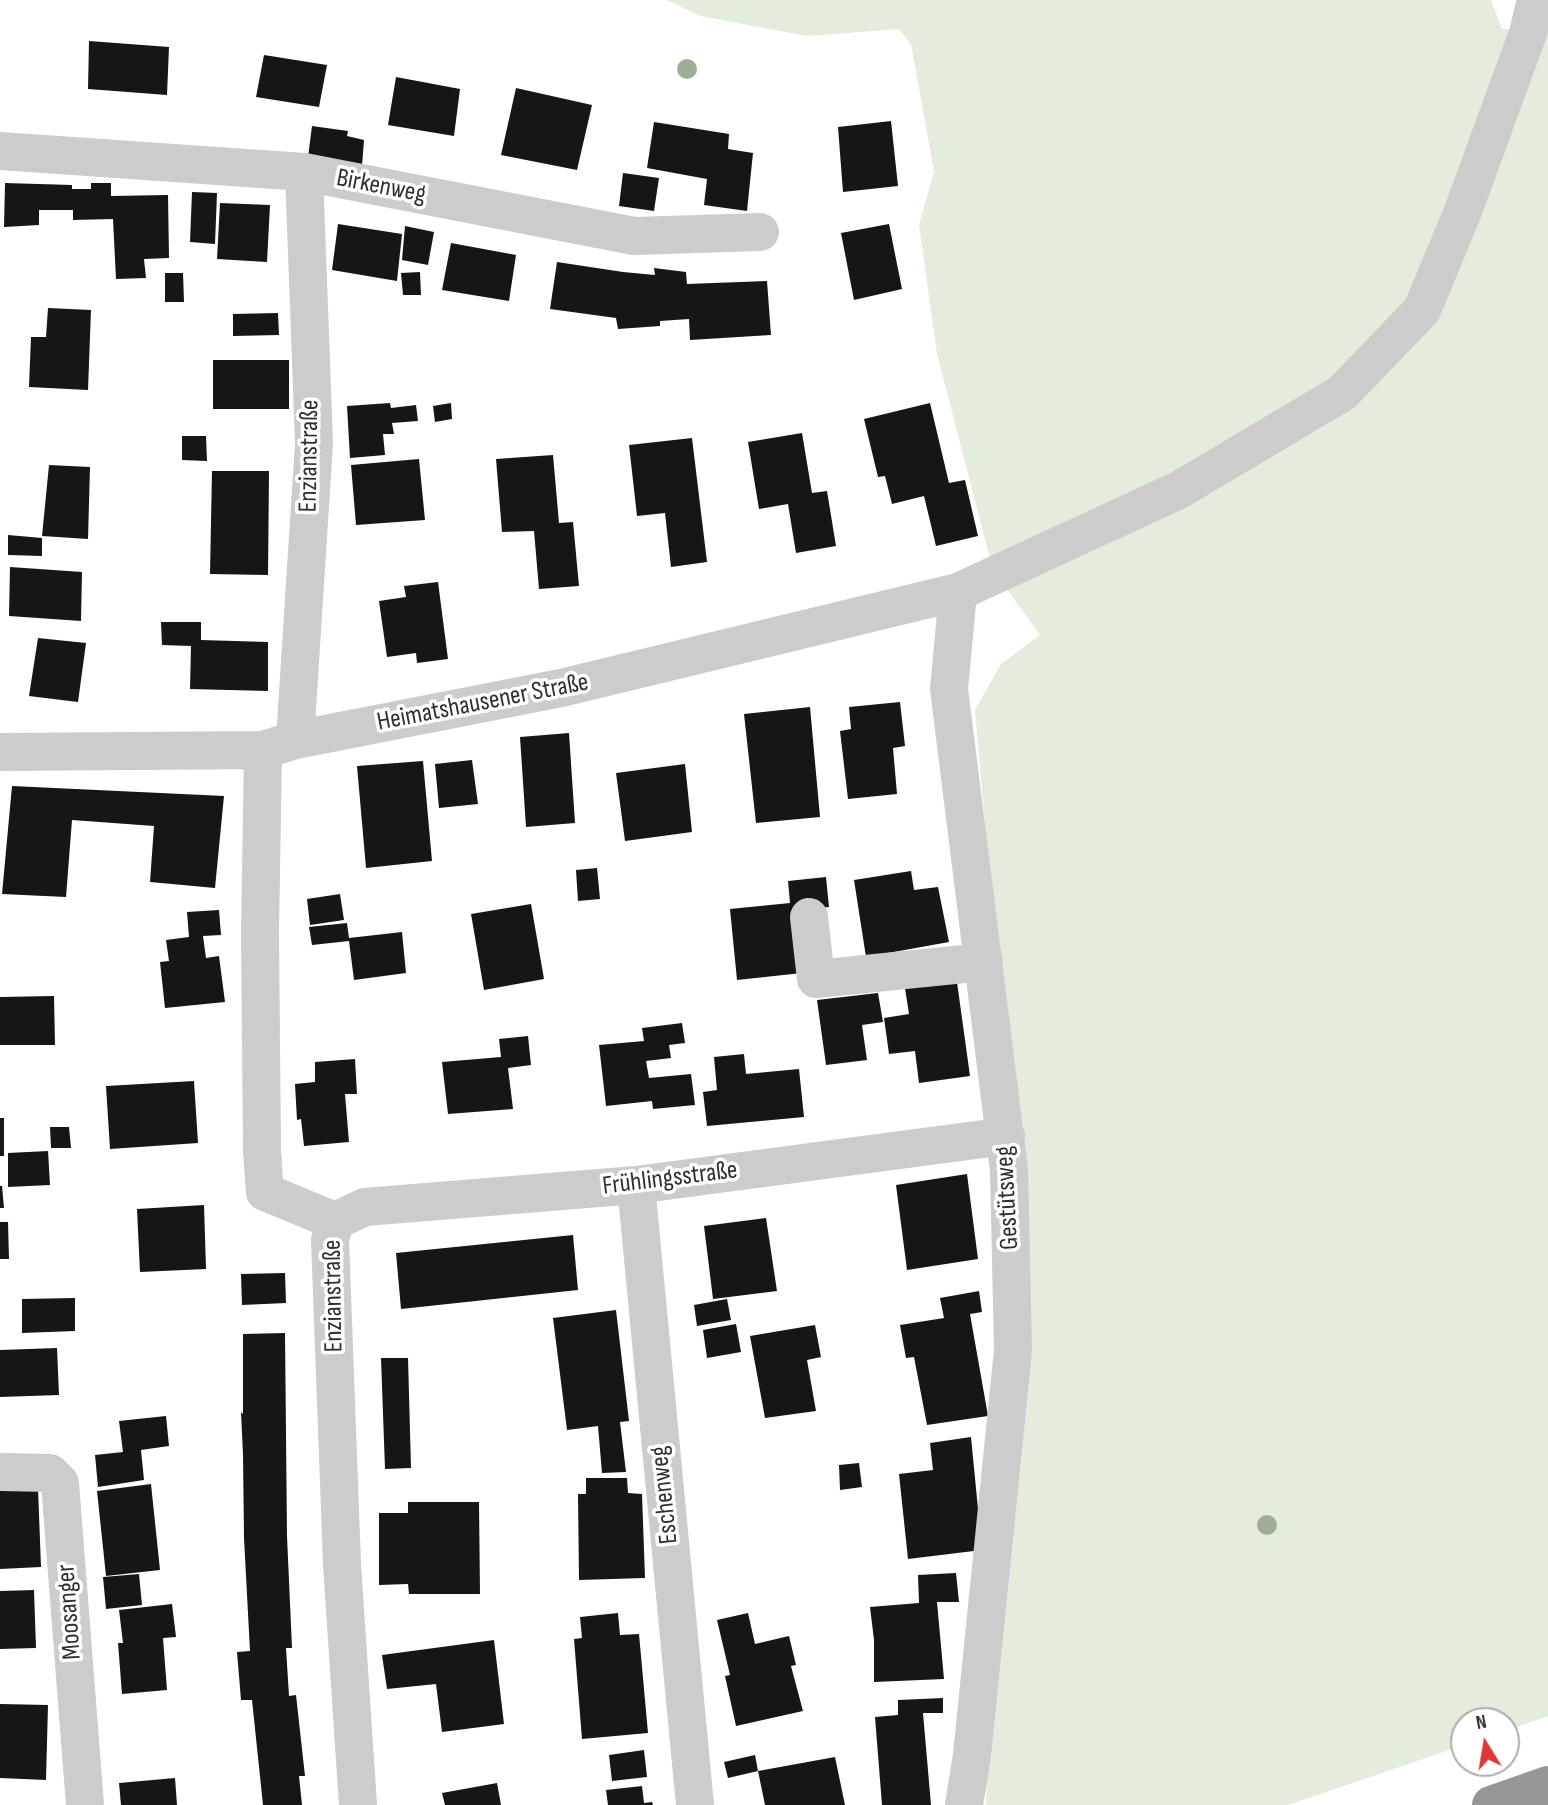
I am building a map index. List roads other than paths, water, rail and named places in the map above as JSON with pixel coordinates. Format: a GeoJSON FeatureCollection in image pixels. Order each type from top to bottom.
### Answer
{"type":"FeatureCollection","features":[{"type":"Feature","properties":{"kind":"highway"},"geometry":{"type":"LineString","coordinates":[[1491,1805],[1548,1785]]}},
{"type":"Feature","properties":{"kind":"street","name":"Heimatshausener Straße"},"geometry":{"type":"LineString","coordinates":[[0,751],[279,745],[561,688],[958,592],[1179,490],[1342,393],[1422,310],[1537,19]]}},
{"type":"Feature","properties":{"kind":"street","name":"Birkenweg"},"geometry":{"type":"LineString","coordinates":[[0,151],[304,172],[634,236],[760,232]]}},
{"type":"Feature","properties":{"kind":"street","name":"Enzianstraße"},"geometry":{"type":"LineString","coordinates":[[304,172],[314,443],[260,932],[262,1152],[265,1192],[335,1221],[330,1240],[342,1564],[358,1805]]}},
{"type":"Feature","properties":{"kind":"street","name":"Gestütsweg"},"geometry":{"type":"LineString","coordinates":[[958,592],[949,690],[1006,1136],[1013,1350],[972,1755],[964,1805]]}},
{"type":"Feature","properties":{"kind":"street"},"geometry":{"type":"LineString","coordinates":[[809,917],[816,979],[984,962]]}},
{"type":"Feature","properties":{"kind":"street","name":"Frühlingsstraße"},"geometry":{"type":"LineString","coordinates":[[335,1221],[365,1207],[636,1185],[1006,1136]]}},
{"type":"Feature","properties":{"kind":"street","name":"Eschenweg"},"geometry":{"type":"LineString","coordinates":[[636,1185],[695,1805]]}},
{"type":"Feature","properties":{"kind":"street","name":"Moosanger"},"geometry":{"type":"LineString","coordinates":[[0,1472],[50,1473],[60,1483],[85,1805]]}}]}
